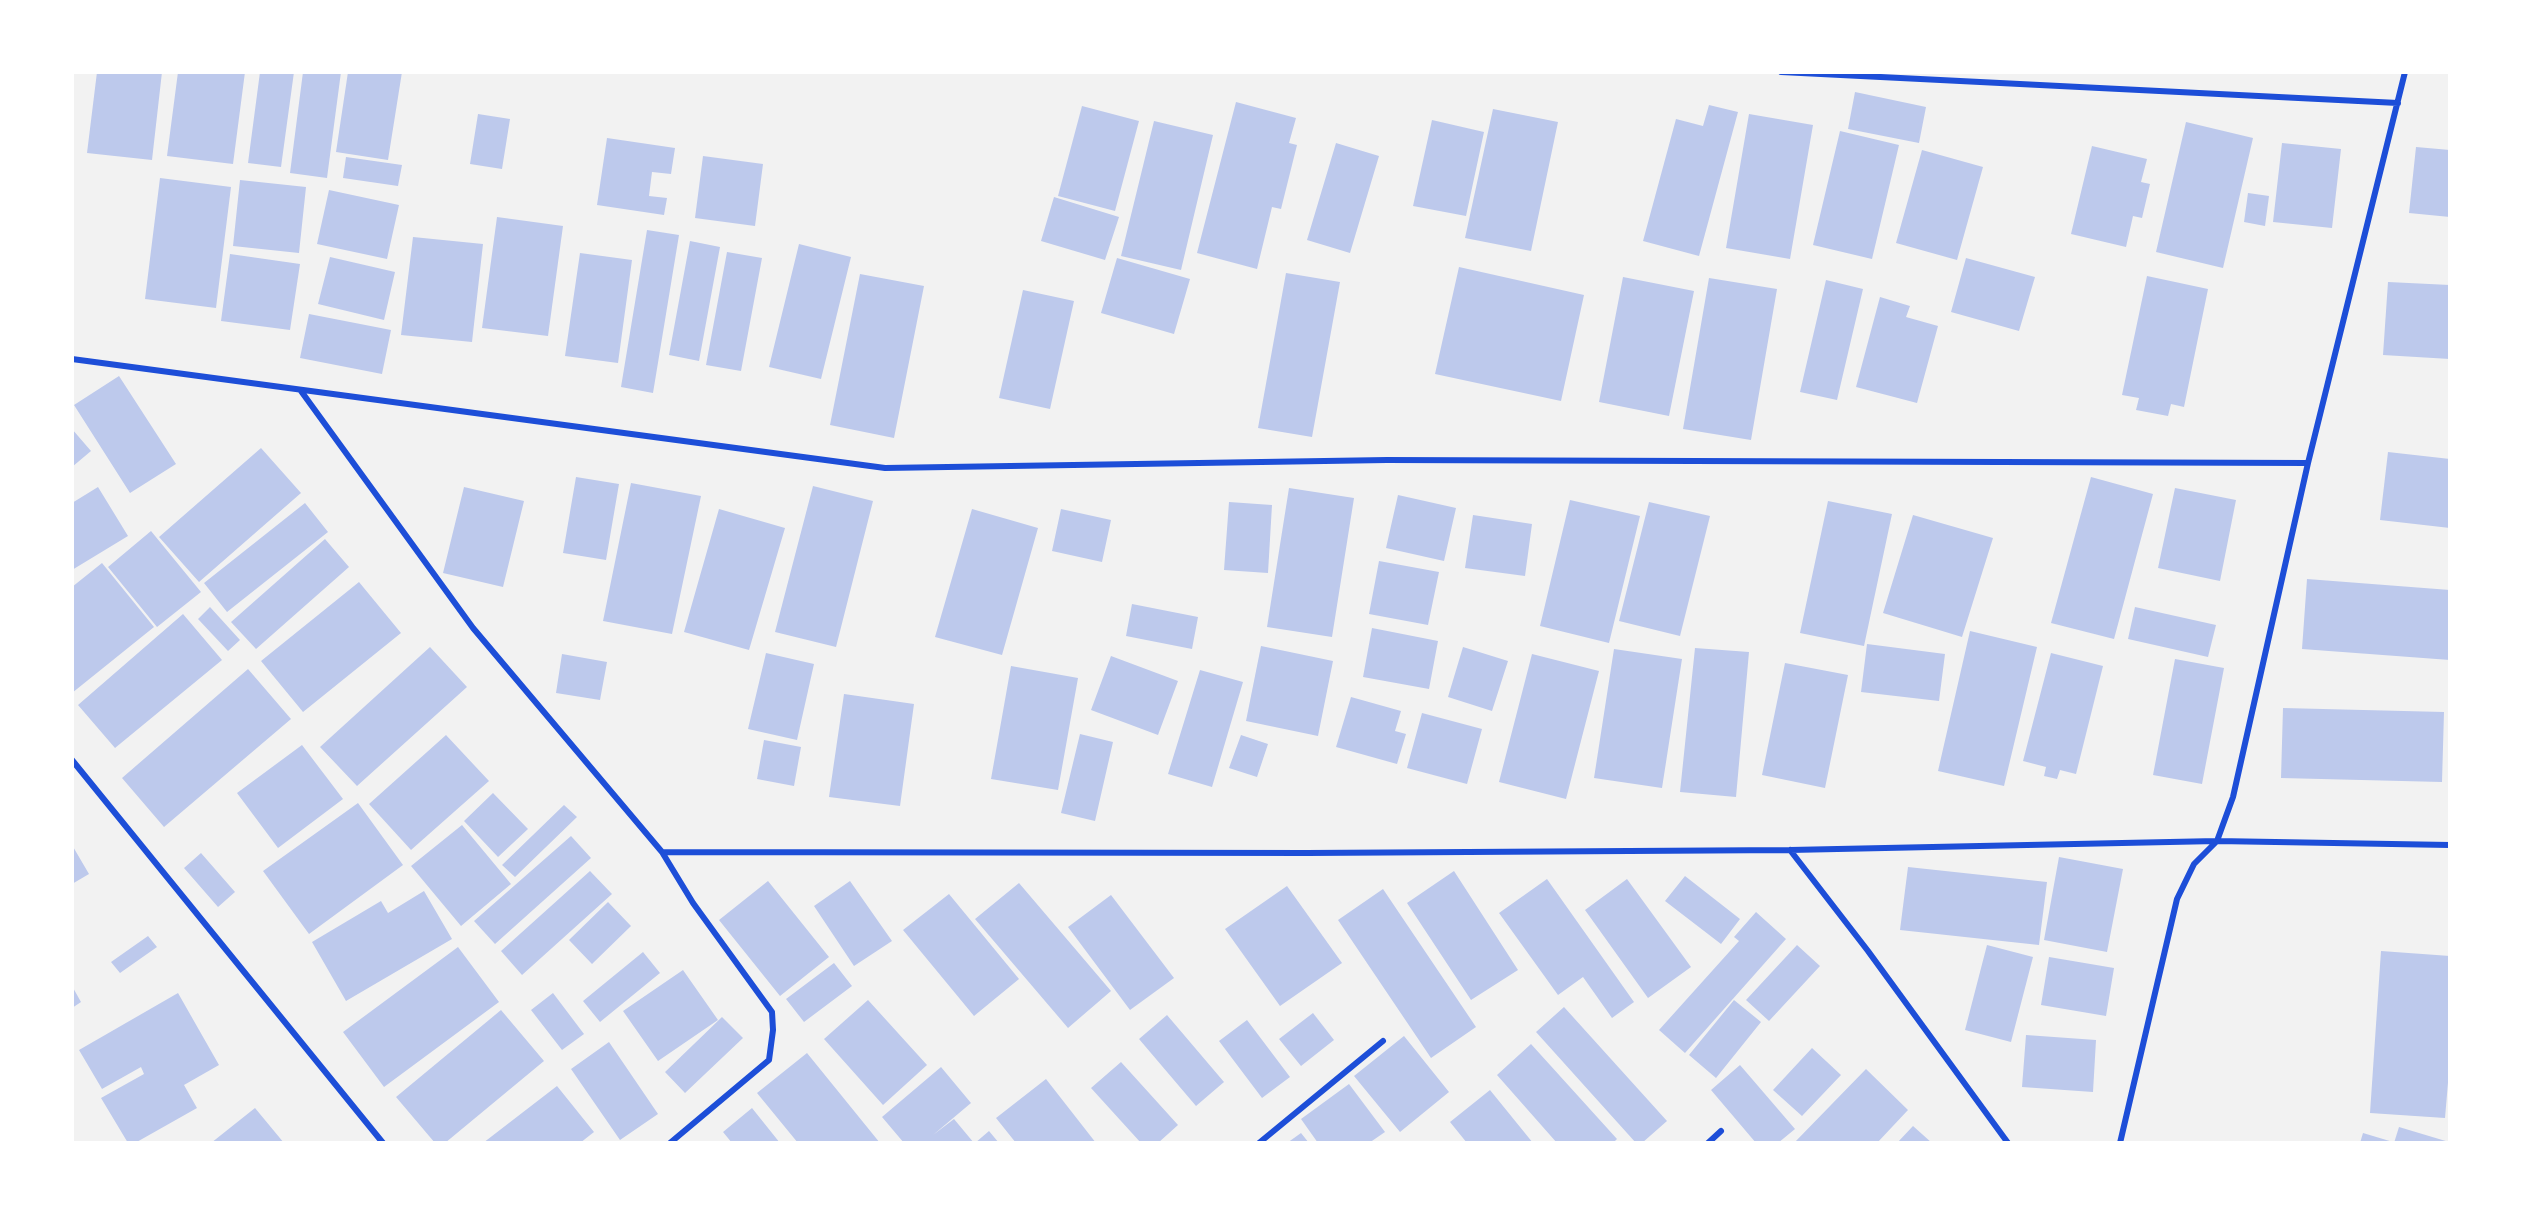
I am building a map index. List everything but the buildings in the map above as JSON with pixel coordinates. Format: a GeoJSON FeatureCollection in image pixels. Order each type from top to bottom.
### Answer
{"type":"FeatureCollection","features":[{"type":"Feature","properties":{"kind":"street"},"geometry":{"type":"LineString","coordinates":[[1781,72],[2398,103]]}},
{"type":"Feature","properties":{"kind":"street"},"geometry":{"type":"LineString","coordinates":[[2120,1143],[2177,899],[2194,864],[2217,841],[2233,797],[2308,463],[2405,72]]}},
{"type":"Feature","properties":{"kind":"street"},"geometry":{"type":"LineString","coordinates":[[72,359],[885,468],[1387,460],[2308,463]]}},
{"type":"Feature","properties":{"kind":"street"},"geometry":{"type":"LineString","coordinates":[[301,391],[473,628],[662,852],[693,903],[772,1012],[773,1030],[769,1060],[670,1143]]}},
{"type":"Feature","properties":{"kind":"street"},"geometry":{"type":"LineString","coordinates":[[72,760],[383,1143]]}},
{"type":"Feature","properties":{"kind":"street"},"geometry":{"type":"LineString","coordinates":[[662,852],[1319,853],[1790,850],[2217,841],[2450,845]]}},
{"type":"Feature","properties":{"kind":"street"},"geometry":{"type":"LineString","coordinates":[[1790,850],[1868,951],[2008,1143]]}},
{"type":"Feature","properties":{"kind":"street"},"geometry":{"type":"LineString","coordinates":[[1259,1143],[1383,1041]]}},
{"type":"Feature","properties":{"kind":"street"},"geometry":{"type":"LineString","coordinates":[[1708,1143],[1721,1131]]}}]}
